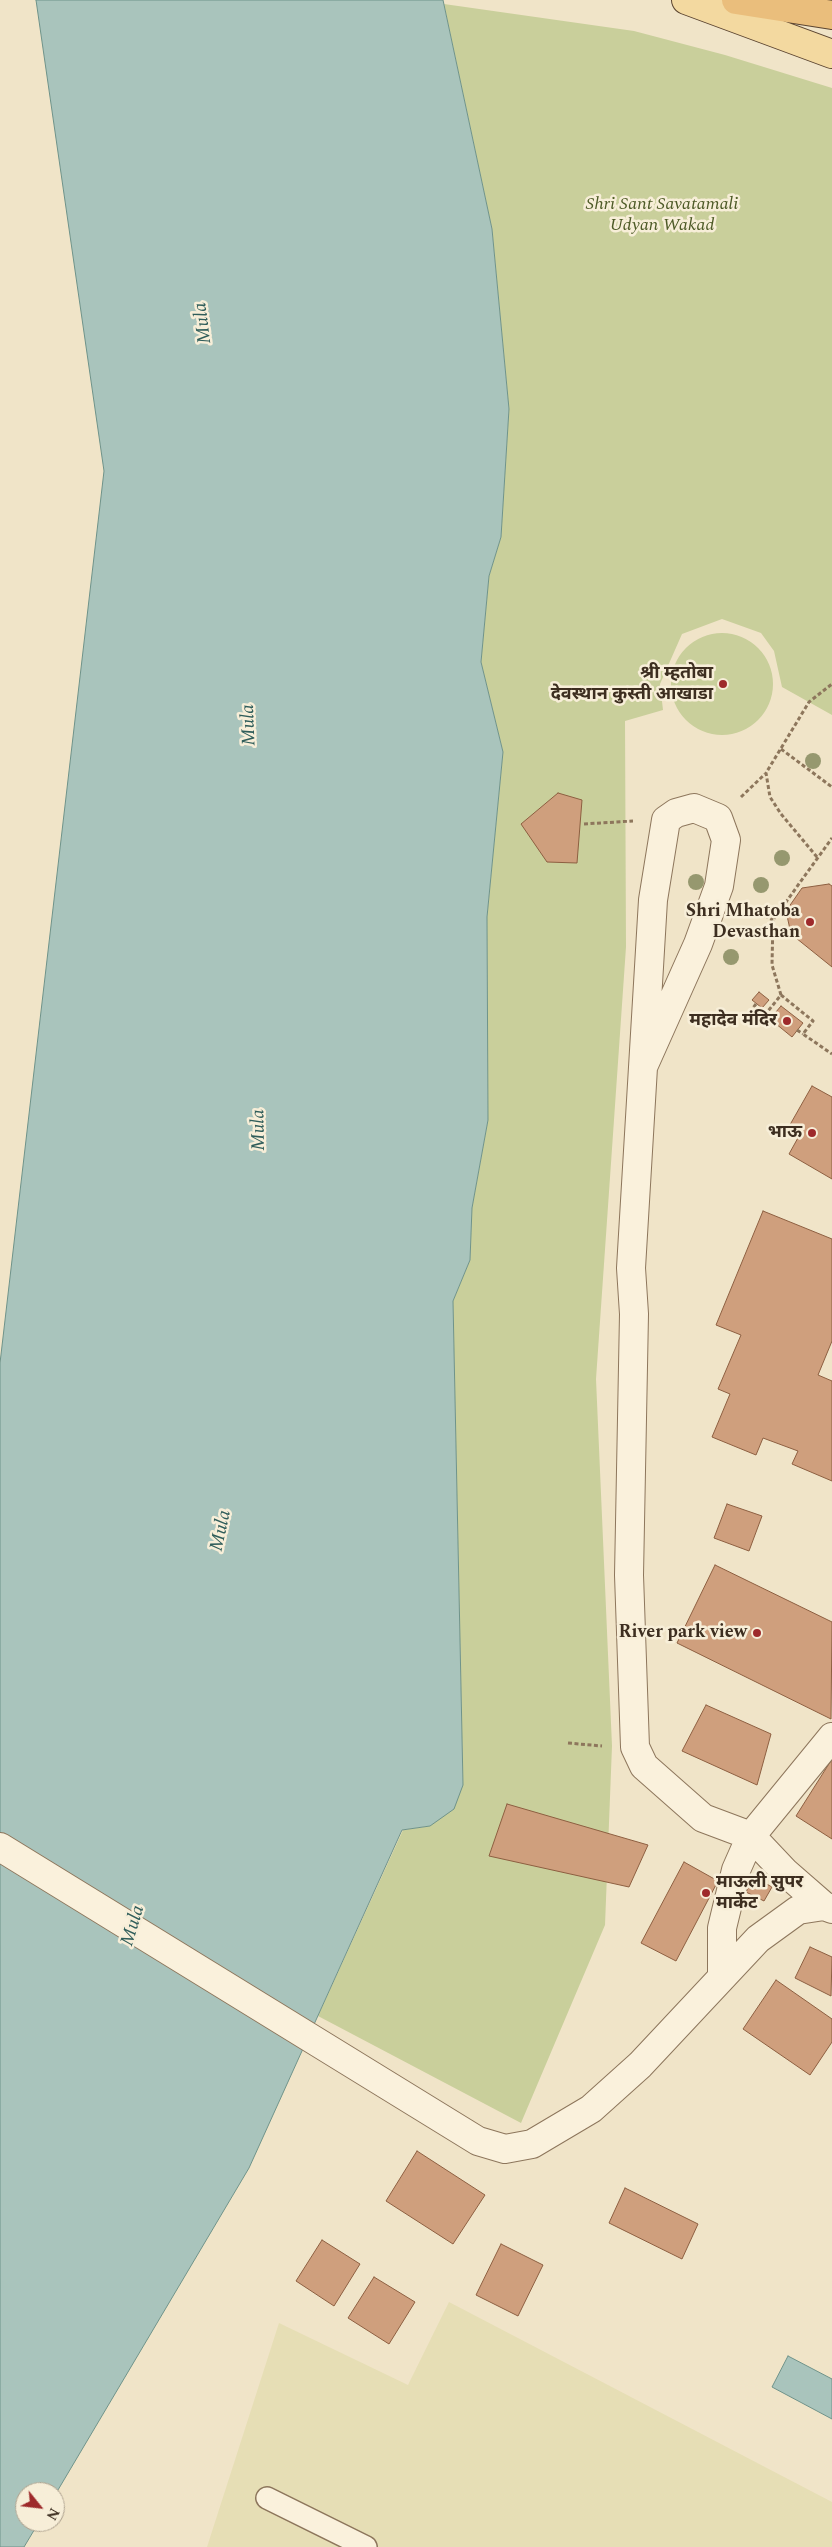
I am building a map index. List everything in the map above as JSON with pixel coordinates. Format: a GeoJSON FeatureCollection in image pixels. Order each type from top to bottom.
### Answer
{"type":"FeatureCollection","features":[{"type":"Feature","properties":{"kind":"highway"},"geometry":{"type":"LineString","coordinates":[[736,0],[832,15]]}},
{"type":"Feature","properties":{"kind":"main road"},"geometry":{"type":"LineString","coordinates":[[686,0],[832,54]]}},
{"type":"Feature","properties":{"kind":"street"},"geometry":{"type":"LineString","coordinates":[[643,1067],[701,935],[718,886],[726,840],[718,818],[694,808],[676,813],[666,820],[653,900],[643,1067],[631,1268],[634,1314],[629,1575],[635,1747],[644,1766],[654,1777],[703,1818],[751,1836],[786,1872],[828,1908]]}},
{"type":"Feature","properties":{"kind":"street"},"geometry":{"type":"LineString","coordinates":[[722,1976],[722,1928],[736,1870],[751,1836],[832,1737]]}},
{"type":"Feature","properties":{"kind":"street"},"geometry":{"type":"LineString","coordinates":[[0,1847],[478,2141],[505,2149],[532,2144],[598,2103],[640,2065],[758,1939],[798,1910],[828,1908]]}},
{"type":"Feature","properties":{"kind":"lane"},"geometry":{"type":"LineString","coordinates":[[267,2498],[366,2547]]}},
{"type":"Feature","properties":{"kind":"path"},"geometry":{"type":"LineString","coordinates":[[817,857],[781,814],[770,797],[766,773],[809,702],[832,684]]}},
{"type":"Feature","properties":{"kind":"path"},"geometry":{"type":"LineString","coordinates":[[781,749],[832,787]]}},
{"type":"Feature","properties":{"kind":"path"},"geometry":{"type":"LineString","coordinates":[[584,824],[666,820]]}},
{"type":"Feature","properties":{"kind":"path"},"geometry":{"type":"LineString","coordinates":[[803,1034],[813,1021],[781,995],[772,965],[773,920],[832,838]]}},
{"type":"Feature","properties":{"kind":"path"},"geometry":{"type":"LineString","coordinates":[[789,896],[794,899]]}},
{"type":"Feature","properties":{"kind":"path"},"geometry":{"type":"LineString","coordinates":[[757,912],[773,920]]}},
{"type":"Feature","properties":{"kind":"path"},"geometry":{"type":"LineString","coordinates":[[756,1004],[754,1008],[764,1016],[781,995]]}},
{"type":"Feature","properties":{"kind":"path"},"geometry":{"type":"LineString","coordinates":[[798,1030],[832,1054]]}},
{"type":"Feature","properties":{"kind":"shaded area"},"geometry":{"type":"Polygon","coordinates":[[[449,2302],[832,2502],[832,2547],[207,2547],[279,2323],[408,2385],[449,2302]]]}},
{"type":"Feature","properties":{"kind":"green space","name":"Shri Sant Savatamali Udyan Wakad"},"geometry":{"type":"Polygon","coordinates":[[[444,4],[634,31],[725,55],[832,88],[832,715],[782,687],[774,651],[761,633],[722,619],[682,634],[660,684],[663,710],[625,721],[626,947],[596,1379],[612,1746],[605,1925],[521,2123],[318,2016],[403,1830],[430,1826],[463,1785],[453,1301],[470,1260],[472,1208],[488,1120],[487,917],[503,752],[481,662],[489,576],[501,537],[509,409],[492,229],[444,4]]]}},
{"type":"Feature","properties":{"kind":"green space","name":"श्री म्हतोबा देवस्थान कुस्ती आखाडा"},"geometry":{"type":"Polygon","coordinates":[[[722,633],[742,637],[758,648],[769,664],[773,684],[769,704],[758,720],[742,731],[722,735],[702,731],[686,720],[675,704],[671,684],[675,664],[686,648],[702,637],[722,633]]]}},
{"type":"Feature","properties":{"kind":"water","name":"Mula"},"geometry":{"type":"Polygon","coordinates":[[[36,0],[443,0],[492,229],[509,409],[501,537],[489,576],[481,662],[503,752],[487,917],[488,1120],[472,1208],[470,1260],[453,1301],[463,1785],[454,1809],[430,1826],[402,1830],[249,2168],[63,2482],[15,2482],[15,2532],[33,2532],[24,2547],[0,2547],[0,1363],[104,471],[36,0]]]}},
{"type":"Feature","properties":{"kind":"water"},"geometry":{"type":"Polygon","coordinates":[[[788,2356],[832,2379],[832,2419],[772,2387],[788,2356]]]}},
{"type":"Feature","properties":{"kind":"building"},"geometry":{"type":"Polygon","coordinates":[[[558,793],[582,800],[577,863],[547,862],[521,824],[558,793]]]}},
{"type":"Feature","properties":{"kind":"building","name":"Shri Mhatoba Devasthan"},"geometry":{"type":"Polygon","coordinates":[[[829,884],[832,886],[832,967],[791,934],[786,911],[802,888],[829,884]]]}},
{"type":"Feature","properties":{"kind":"building"},"geometry":{"type":"Polygon","coordinates":[[[759,992],[769,1000],[762,1008],[752,1000],[759,992]]]}},
{"type":"Feature","properties":{"kind":"building","name":"महादेव मंदिर"},"geometry":{"type":"Polygon","coordinates":[[[781,1006],[803,1023],[792,1037],[770,1019],[781,1006]]]}},
{"type":"Feature","properties":{"kind":"building","name":"भाऊ"},"geometry":{"type":"Polygon","coordinates":[[[812,1086],[832,1097],[832,1179],[789,1154],[799,1136],[787,1130],[812,1086]]]}},
{"type":"Feature","properties":{"kind":"building"},"geometry":{"type":"Polygon","coordinates":[[[763,1211],[832,1239],[832,1341],[818,1375],[832,1381],[832,1481],[792,1464],[798,1451],[763,1438],[756,1455],[712,1437],[730,1394],[718,1389],[741,1335],[716,1325],[763,1211]]]}},
{"type":"Feature","properties":{"kind":"building"},"geometry":{"type":"Polygon","coordinates":[[[727,1504],[762,1516],[749,1551],[714,1538],[727,1504]]]}},
{"type":"Feature","properties":{"kind":"building","name":"River park view"},"geometry":{"type":"Polygon","coordinates":[[[715,1565],[832,1622],[831,1719],[677,1643],[715,1565]]]}},
{"type":"Feature","properties":{"kind":"building"},"geometry":{"type":"Polygon","coordinates":[[[706,1705],[771,1734],[757,1785],[682,1751],[706,1705]]]}},
{"type":"Feature","properties":{"kind":"building"},"geometry":{"type":"Polygon","coordinates":[[[832,1759],[832,1839],[796,1816],[832,1759]]]}},
{"type":"Feature","properties":{"kind":"building"},"geometry":{"type":"Polygon","coordinates":[[[507,1804],[648,1845],[629,1887],[489,1856],[507,1804]]]}},
{"type":"Feature","properties":{"kind":"building"},"geometry":{"type":"Polygon","coordinates":[[[684,1862],[718,1881],[676,1961],[641,1943],[684,1862]]]}},
{"type":"Feature","properties":{"kind":"building"},"geometry":{"type":"Polygon","coordinates":[[[754,1877],[772,1887],[764,1901],[746,1892],[754,1877]]]}},
{"type":"Feature","properties":{"kind":"building"},"geometry":{"type":"Polygon","coordinates":[[[810,1947],[832,1957],[831,1996],[795,1978],[810,1947]]]}},
{"type":"Feature","properties":{"kind":"building"},"geometry":{"type":"Polygon","coordinates":[[[776,1980],[832,2019],[832,2042],[810,2075],[743,2029],[776,1980]]]}},
{"type":"Feature","properties":{"kind":"building"},"geometry":{"type":"Polygon","coordinates":[[[417,2151],[485,2195],[453,2244],[386,2201],[417,2151]]]}},
{"type":"Feature","properties":{"kind":"building"},"geometry":{"type":"Polygon","coordinates":[[[625,2188],[698,2224],[682,2259],[609,2223],[625,2188]]]}},
{"type":"Feature","properties":{"kind":"building"},"geometry":{"type":"Polygon","coordinates":[[[322,2240],[360,2264],[334,2306],[296,2281],[322,2240]]]}},
{"type":"Feature","properties":{"kind":"building"},"geometry":{"type":"Polygon","coordinates":[[[501,2244],[543,2265],[518,2316],[476,2295],[501,2244]]]}},
{"type":"Feature","properties":{"kind":"building"},"geometry":{"type":"Polygon","coordinates":[[[374,2277],[415,2302],[389,2344],[348,2318],[374,2277]]]}},
{"type":"Feature","properties":{"kind":"place","name":"श्री म्हतोबा देवस्थान कुस्ती आखाडा"},"geometry":{"type":"Point","coordinates":[723,684]}},
{"type":"Feature","properties":{"kind":"place","name":"Shri Mhatoba Devasthan"},"geometry":{"type":"Point","coordinates":[810,922]}},
{"type":"Feature","properties":{"kind":"place","name":"महादेव मंदिर"},"geometry":{"type":"Point","coordinates":[787,1021]}},
{"type":"Feature","properties":{"kind":"place","name":"भाऊ"},"geometry":{"type":"Point","coordinates":[812,1133]}},
{"type":"Feature","properties":{"kind":"place","name":"River park view"},"geometry":{"type":"Point","coordinates":[757,1633]}},
{"type":"Feature","properties":{"kind":"place","name":"माऊली सुपर मार्केट"},"geometry":{"type":"Point","coordinates":[706,1893]}}]}
